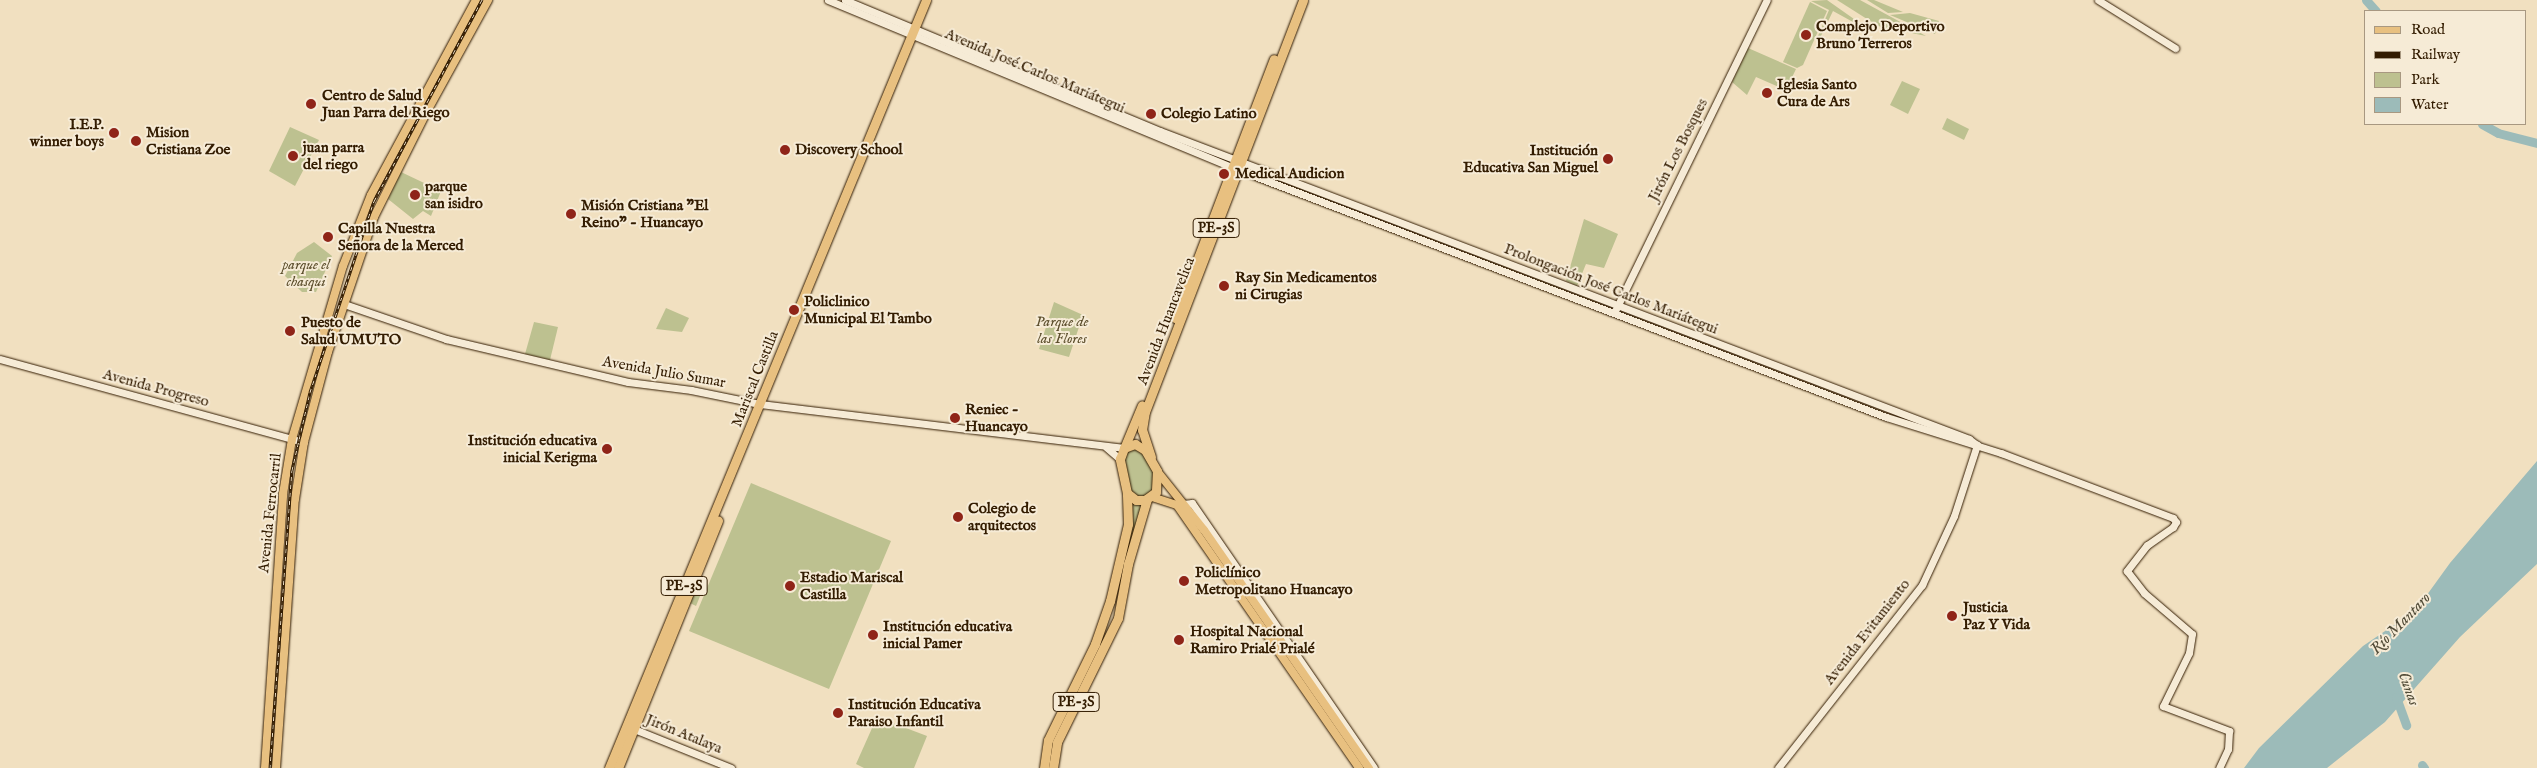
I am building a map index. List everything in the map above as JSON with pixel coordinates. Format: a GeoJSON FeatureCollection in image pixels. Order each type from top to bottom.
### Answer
{"type":"FeatureCollection","features":[{"type":"Feature","properties":{"kind":"highway","name":"Mariscal Castilla"},"geometry":{"type":"LineString","coordinates":[[762,404],[915,33],[926,0]]}},
{"type":"Feature","properties":{"kind":"highway","name":"Mariscal Castilla"},"geometry":{"type":"LineString","coordinates":[[915,33],[932,0]]}},
{"type":"Feature","properties":{"kind":"highway","name":"Avenida Huancavelica"},"geometry":{"type":"LineString","coordinates":[[1151,458],[1142,430],[1145,412],[1297,0]]}},
{"type":"Feature","properties":{"kind":"highway","name":"Avenida Huancavelica"},"geometry":{"type":"LineString","coordinates":[[1125,447],[1303,0]]}},
{"type":"Feature","properties":{"kind":"highway","name":"PE-3S"},"geometry":{"type":"LineString","coordinates":[[609,768],[630,727],[762,404]]}},
{"type":"Feature","properties":{"kind":"highway"},"geometry":{"type":"LineString","coordinates":[[1125,447],[1139,445],[1151,458]]}},
{"type":"Feature","properties":{"kind":"highway","name":"PE-3S"},"geometry":{"type":"LineString","coordinates":[[1122,567],[1128,524],[1127,493],[1120,459],[1125,447]]}},
{"type":"Feature","properties":{"kind":"highway","name":"PE-3S"},"geometry":{"type":"LineString","coordinates":[[1054,768],[1057,742],[1068,708],[1095,644],[1149,498],[1157,487],[1157,471],[1151,458]]}},
{"type":"Feature","properties":{"kind":"highway"},"geometry":{"type":"LineString","coordinates":[[1127,493],[1136,500],[1149,498]]}},
{"type":"Feature","properties":{"kind":"highway","name":"PE-3S"},"geometry":{"type":"LineString","coordinates":[[1044,768],[1048,740],[1068,708]]}},
{"type":"Feature","properties":{"kind":"highway","name":"PE-3S"},"geometry":{"type":"LineString","coordinates":[[618,768],[630,727]]}},
{"type":"Feature","properties":{"kind":"main road","name":"Avenida Ferrocarril"},"geometry":{"type":"LineString","coordinates":[[265,768],[283,494],[292,439],[343,266],[371,195],[476,0]]}},
{"type":"Feature","properties":{"kind":"main road","name":"Avenida Ferrocarril"},"geometry":{"type":"LineString","coordinates":[[276,768],[290,544],[304,442],[344,304],[374,217],[426,113],[488,0]]}},
{"type":"Feature","properties":{"kind":"main road"},"geometry":{"type":"LineString","coordinates":[[1157,471],[1183,504],[1369,768]]}},
{"type":"Feature","properties":{"kind":"main road"},"geometry":{"type":"LineString","coordinates":[[1149,498],[1177,505],[1359,768]]}},
{"type":"Feature","properties":{"kind":"street","name":"Avenida José Carlos Mariátegui"},"geometry":{"type":"LineString","coordinates":[[828,0],[915,33],[1236,165]]}},
{"type":"Feature","properties":{"kind":"street","name":"Avenida José Carlos Mariátegui"},"geometry":{"type":"LineString","coordinates":[[845,0],[915,33]]}},
{"type":"Feature","properties":{"kind":"street","name":"Jirón Los Bosques"},"geometry":{"type":"LineString","coordinates":[[1615,310],[1767,0]]}},
{"type":"Feature","properties":{"kind":"street"},"geometry":{"type":"LineString","coordinates":[[2098,0],[2175,48]]}},
{"type":"Feature","properties":{"kind":"street","name":"Prolongación José Carlos Mariátegui"},"geometry":{"type":"LineString","coordinates":[[1236,165],[1615,310],[1969,439],[1977,446],[2111,492],[2176,522],[2147,545],[2127,570],[2144,593],[2192,634],[2189,653],[2163,706],[2229,731],[2228,749],[2219,768]]}},
{"type":"Feature","properties":{"kind":"street","name":"Avenida Julio Sumar"},"geometry":{"type":"LineString","coordinates":[[344,304],[465,344],[628,382],[691,390],[762,404],[1125,447]]}},
{"type":"Feature","properties":{"kind":"street","name":"Avenida Progreso"},"geometry":{"type":"LineString","coordinates":[[0,359],[304,442]]}},
{"type":"Feature","properties":{"kind":"street"},"geometry":{"type":"LineString","coordinates":[[1106,446],[1120,459]]}},
{"type":"Feature","properties":{"kind":"street","name":"Avenida Evitamiento"},"geometry":{"type":"LineString","coordinates":[[1778,768],[1922,585],[1954,516],[1977,446]]}},
{"type":"Feature","properties":{"kind":"street"},"geometry":{"type":"LineString","coordinates":[[1183,504],[1192,504],[1374,768]]}},
{"type":"Feature","properties":{"kind":"street","name":"Jirón Atalaya"},"geometry":{"type":"LineString","coordinates":[[630,727],[731,768]]}},
{"type":"Feature","properties":{"kind":"green space"},"geometry":{"type":"Polygon","coordinates":[[[1827,0],[1854,19],[1853,22],[1833,11],[1820,38],[1818,36],[1829,10],[1811,1],[1827,0]]]}},
{"type":"Feature","properties":{"kind":"green space"},"geometry":{"type":"Polygon","coordinates":[[[1837,0],[1860,0],[1926,36],[1878,26],[1837,0]]]}},
{"type":"Feature","properties":{"kind":"green space"},"geometry":{"type":"Polygon","coordinates":[[[1867,0],[1874,0],[1903,12],[1888,13],[1867,0]]]}},
{"type":"Feature","properties":{"kind":"green space","name":"Complejo Deportivo Bruno Terreros"},"geometry":{"type":"Polygon","coordinates":[[[1810,2],[1827,11],[1803,65],[1797,68],[1783,62],[1810,2]]]}},
{"type":"Feature","properties":{"kind":"green space"},"geometry":{"type":"Polygon","coordinates":[[[1910,13],[1939,21],[1935,34],[1890,15],[1910,13]]]}},
{"type":"Feature","properties":{"kind":"green space"},"geometry":{"type":"Polygon","coordinates":[[[1748,48],[1796,69],[1786,90],[1756,77],[1747,95],[1732,82],[1748,48]]]}},
{"type":"Feature","properties":{"kind":"green space"},"geometry":{"type":"Polygon","coordinates":[[[1902,81],[1920,89],[1908,114],[1890,105],[1902,81]]]}},
{"type":"Feature","properties":{"kind":"green space"},"geometry":{"type":"Polygon","coordinates":[[[1947,118],[1969,129],[1964,140],[1942,129],[1947,118]]]}},
{"type":"Feature","properties":{"kind":"green space","name":"juan parra del riego"},"geometry":{"type":"Polygon","coordinates":[[[290,127],[319,140],[295,186],[269,171],[290,127]]]}},
{"type":"Feature","properties":{"kind":"green space","name":"parque san isidro"},"geometry":{"type":"Polygon","coordinates":[[[401,172],[441,191],[431,216],[423,211],[413,219],[388,199],[401,172]]]}},
{"type":"Feature","properties":{"kind":"green space"},"geometry":{"type":"Polygon","coordinates":[[[1584,219],[1618,234],[1604,268],[1586,264],[1577,286],[1566,281],[1584,219]]]}},
{"type":"Feature","properties":{"kind":"green space","name":"parque el chasqui"},"geometry":{"type":"Polygon","coordinates":[[[314,242],[332,256],[316,292],[302,292],[285,276],[297,253],[314,242]]]}},
{"type":"Feature","properties":{"kind":"green space","name":"Parque de las Flores"},"geometry":{"type":"Polygon","coordinates":[[[1054,302],[1083,315],[1069,357],[1039,349],[1054,302]]]}},
{"type":"Feature","properties":{"kind":"green space"},"geometry":{"type":"Polygon","coordinates":[[[666,308],[689,318],[682,332],[656,329],[666,308]]]}},
{"type":"Feature","properties":{"kind":"green space"},"geometry":{"type":"Polygon","coordinates":[[[534,322],[558,327],[550,360],[525,354],[534,322]]]}},
{"type":"Feature","properties":{"kind":"green space"},"geometry":{"type":"Polygon","coordinates":[[[1132,446],[1144,455],[1152,467],[1155,485],[1150,494],[1138,498],[1129,491],[1123,460],[1125,450],[1132,446]]]}},
{"type":"Feature","properties":{"kind":"green space","name":"Estadio Mariscal Castilla"},"geometry":{"type":"Polygon","coordinates":[[[751,483],[891,541],[829,689],[689,631],[751,483]]]}},
{"type":"Feature","properties":{"kind":"green space"},"geometry":{"type":"Polygon","coordinates":[[[1129,502],[1142,505],[1126,558],[1124,556],[1129,502]]]}},
{"type":"Feature","properties":{"kind":"green space"},"geometry":{"type":"Polygon","coordinates":[[[699,582],[705,584],[696,606],[690,603],[699,582]]]}},
{"type":"Feature","properties":{"kind":"green space"},"geometry":{"type":"Polygon","coordinates":[[[877,717],[927,736],[914,768],[864,768],[856,764],[877,717]]]}},
{"type":"Feature","properties":{"kind":"water","name":"Río Mantaro"},"geometry":{"type":"Polygon","coordinates":[[[2537,461],[2537,564],[2460,637],[2385,722],[2327,768],[2244,768],[2259,748],[2363,646],[2416,610],[2450,563],[2537,461]]]}},
{"type":"Feature","properties":{"kind":"waterway"},"geometry":{"type":"LineString","coordinates":[[2366,0],[2375,10]]}},
{"type":"Feature","properties":{"kind":"waterway"},"geometry":{"type":"LineString","coordinates":[[2484,125],[2498,133],[2537,143]]}},
{"type":"Feature","properties":{"kind":"waterway","name":"Cunas"},"geometry":{"type":"LineString","coordinates":[[2396,697],[2406,725]]}},
{"type":"Feature","properties":{"kind":"railway"},"geometry":{"type":"LineString","coordinates":[[270,768],[292,470],[310,392],[374,201],[482,0]]}},
{"type":"Feature","properties":{"kind":"place","name":"Complejo Deportivo Bruno Terreros"},"geometry":{"type":"Point","coordinates":[1806,35]}},
{"type":"Feature","properties":{"kind":"place","name":"Iglesia Santo Cura de Ars"},"geometry":{"type":"Point","coordinates":[1767,93]}},
{"type":"Feature","properties":{"kind":"place","name":"Centro de Salud Juan Parra del Riego"},"geometry":{"type":"Point","coordinates":[311,104]}},
{"type":"Feature","properties":{"kind":"place","name":"Colegio Latino"},"geometry":{"type":"Point","coordinates":[1151,114]}},
{"type":"Feature","properties":{"kind":"place","name":"I.E.P. winner boys"},"geometry":{"type":"Point","coordinates":[114,133]}},
{"type":"Feature","properties":{"kind":"place","name":"Mision Cristiana Zoe"},"geometry":{"type":"Point","coordinates":[136,141]}},
{"type":"Feature","properties":{"kind":"place","name":"Discovery School"},"geometry":{"type":"Point","coordinates":[785,150]}},
{"type":"Feature","properties":{"kind":"place","name":"juan parra del riego"},"geometry":{"type":"Point","coordinates":[293,156]}},
{"type":"Feature","properties":{"kind":"place","name":"Institución Educativa San Miguel"},"geometry":{"type":"Point","coordinates":[1608,159]}},
{"type":"Feature","properties":{"kind":"place","name":"Medical Audicion"},"geometry":{"type":"Point","coordinates":[1224,174]}},
{"type":"Feature","properties":{"kind":"place","name":"parque san isidro"},"geometry":{"type":"Point","coordinates":[415,195]}},
{"type":"Feature","properties":{"kind":"place","name":"Misión Cristiana \"El Reino\" - Huancayo"},"geometry":{"type":"Point","coordinates":[571,214]}},
{"type":"Feature","properties":{"kind":"place","name":"Capilla Nuestra Señora de la Merced"},"geometry":{"type":"Point","coordinates":[328,237]}},
{"type":"Feature","properties":{"kind":"place","name":"Ray Sin Medicamentos ni Cirugias"},"geometry":{"type":"Point","coordinates":[1224,286]}},
{"type":"Feature","properties":{"kind":"place","name":"Policlinico Municipal El Tambo"},"geometry":{"type":"Point","coordinates":[794,310]}},
{"type":"Feature","properties":{"kind":"place","name":"Puesto de Salud UMUTO"},"geometry":{"type":"Point","coordinates":[290,331]}},
{"type":"Feature","properties":{"kind":"place","name":"Reniec - Huancayo"},"geometry":{"type":"Point","coordinates":[955,418]}},
{"type":"Feature","properties":{"kind":"place","name":"Institución educativa inicial Kerigma"},"geometry":{"type":"Point","coordinates":[607,449]}},
{"type":"Feature","properties":{"kind":"place","name":"Colegio de arquitectos"},"geometry":{"type":"Point","coordinates":[958,517]}},
{"type":"Feature","properties":{"kind":"place","name":"Policlínico Metropolitano Huancayo"},"geometry":{"type":"Point","coordinates":[1184,581]}},
{"type":"Feature","properties":{"kind":"place","name":"Estadio Mariscal Castilla"},"geometry":{"type":"Point","coordinates":[790,586]}},
{"type":"Feature","properties":{"kind":"place","name":"Justicia Paz Y Vida"},"geometry":{"type":"Point","coordinates":[1952,616]}},
{"type":"Feature","properties":{"kind":"place","name":"Institución educativa inicial Pamer"},"geometry":{"type":"Point","coordinates":[873,635]}},
{"type":"Feature","properties":{"kind":"place","name":"Hospital Nacional Ramiro Prialé Prialé"},"geometry":{"type":"Point","coordinates":[1179,640]}},
{"type":"Feature","properties":{"kind":"place","name":"Institución Educativa Paraiso Infantil"},"geometry":{"type":"Point","coordinates":[838,713]}}]}
